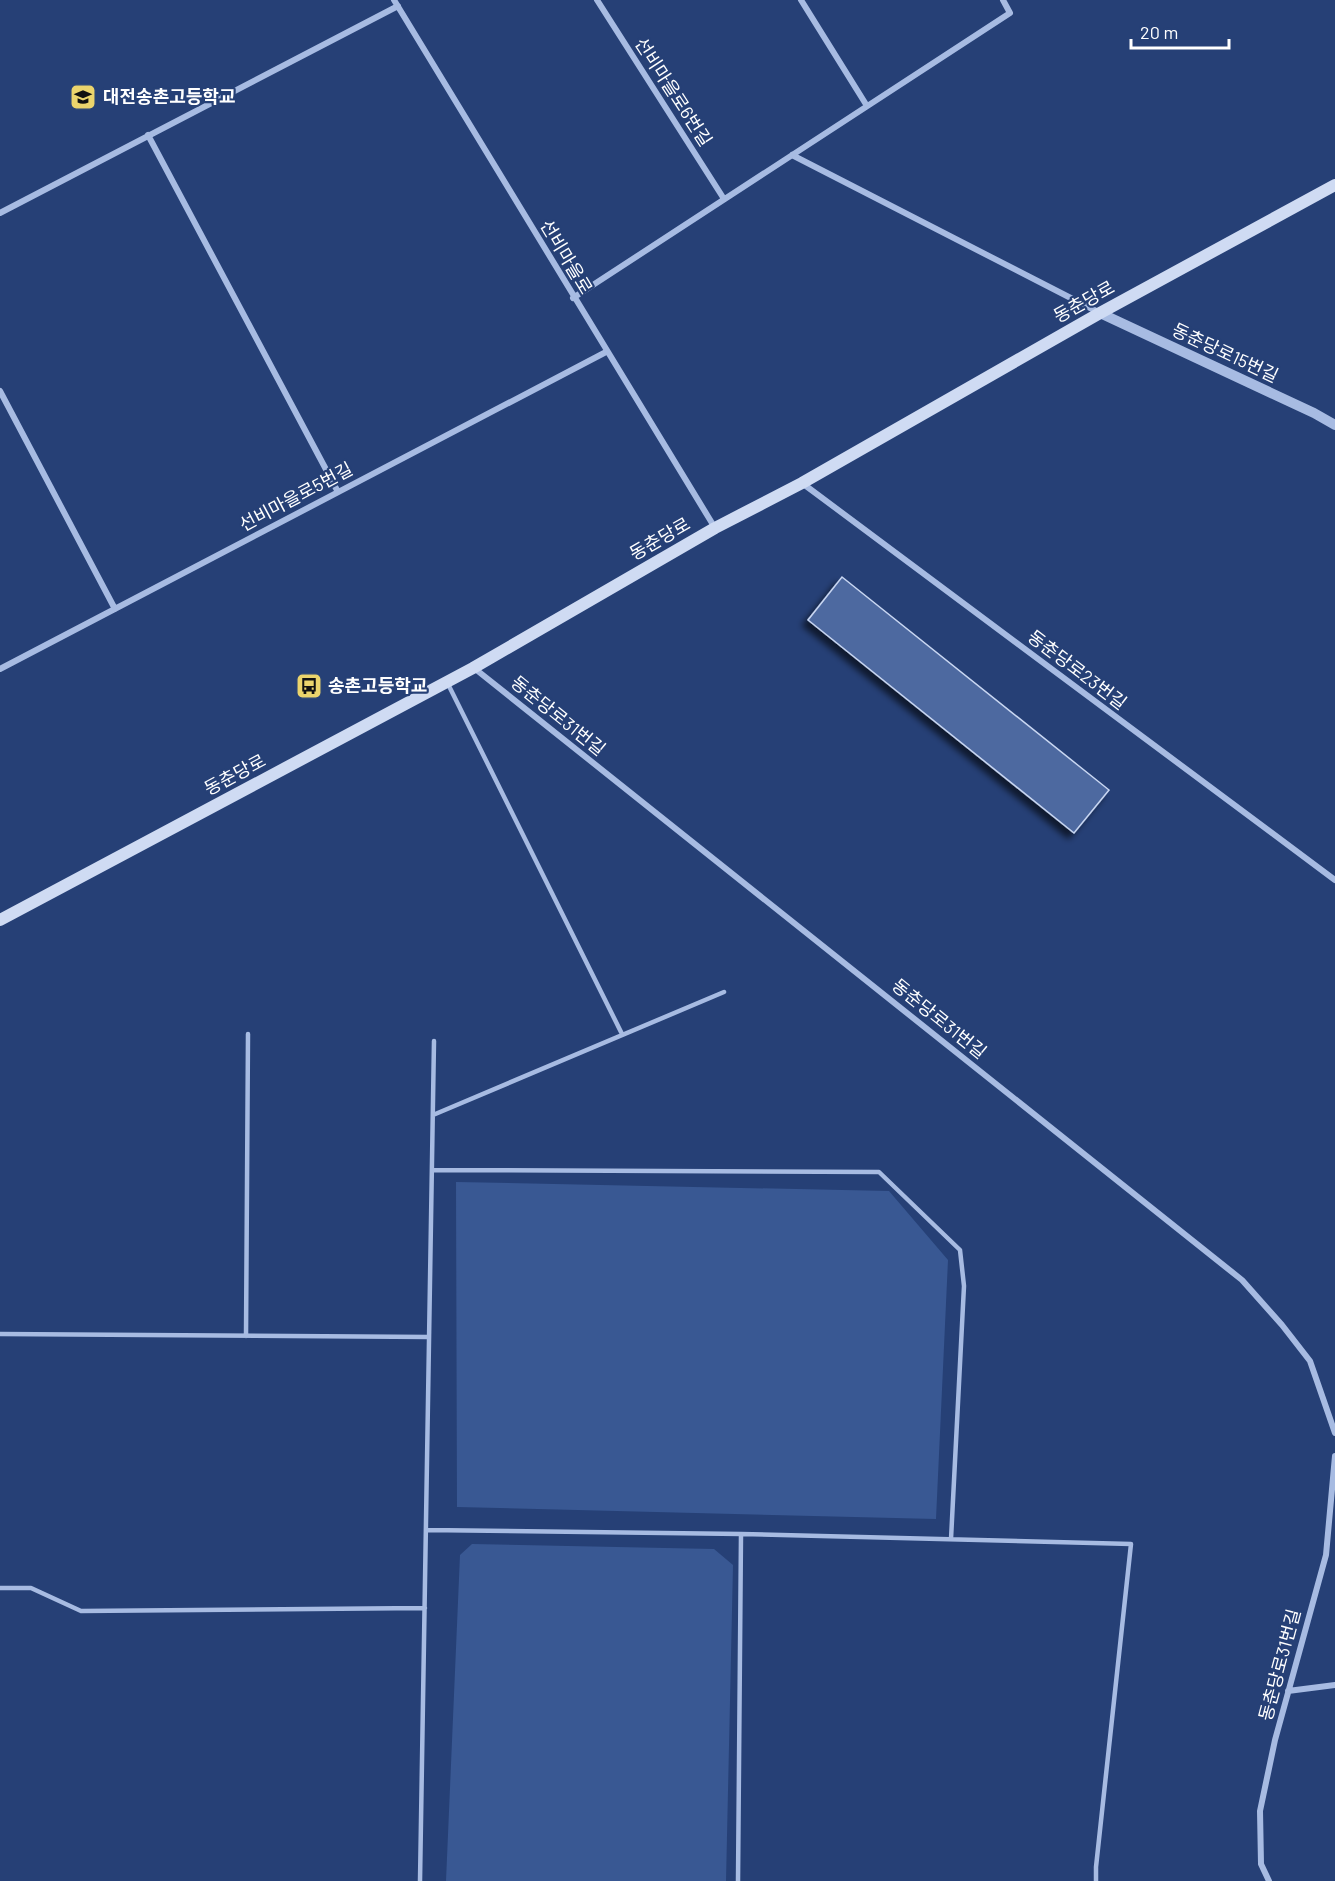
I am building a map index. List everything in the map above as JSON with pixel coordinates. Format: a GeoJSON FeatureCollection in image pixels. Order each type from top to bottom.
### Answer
{"type":"FeatureCollection","features":[{"type":"Feature","properties":{"kind":"main road","name":"동춘당로"},"geometry":{"type":"LineString","coordinates":[[0,920],[474,668],[715,528],[802,483],[1100,313],[1335,186]]}},
{"type":"Feature","properties":{"kind":"street","name":"선비마을로"},"geometry":{"type":"LineString","coordinates":[[393,0],[715,528]]}},
{"type":"Feature","properties":{"kind":"street","name":"선비마을로6번길"},"geometry":{"type":"LineString","coordinates":[[597,0],[724,200]]}},
{"type":"Feature","properties":{"kind":"street"},"geometry":{"type":"LineString","coordinates":[[801,0],[867,106]]}},
{"type":"Feature","properties":{"kind":"street"},"geometry":{"type":"LineString","coordinates":[[573,298],[1010,13],[1003,0]]}},
{"type":"Feature","properties":{"kind":"street"},"geometry":{"type":"LineString","coordinates":[[0,213],[398,6]]}},
{"type":"Feature","properties":{"kind":"street"},"geometry":{"type":"LineString","coordinates":[[148,135],[338,492]]}},
{"type":"Feature","properties":{"kind":"street"},"geometry":{"type":"LineString","coordinates":[[792,155],[1100,313]]}},
{"type":"Feature","properties":{"kind":"street","name":"동춘당로15번길"},"geometry":{"type":"LineString","coordinates":[[1100,313],[1335,425]]}},
{"type":"Feature","properties":{"kind":"street","name":"선비마을로5번길"},"geometry":{"type":"LineString","coordinates":[[0,669],[606,352]]}},
{"type":"Feature","properties":{"kind":"street"},"geometry":{"type":"LineString","coordinates":[[0,391],[116,609]]}},
{"type":"Feature","properties":{"kind":"street","name":"동춘당로23번길"},"geometry":{"type":"LineString","coordinates":[[802,483],[1335,880]]}},
{"type":"Feature","properties":{"kind":"street","name":"동춘당로31번길"},"geometry":{"type":"LineString","coordinates":[[474,668],[1242,1280],[1310,1361],[1335,1433]]}},
{"type":"Feature","properties":{"kind":"street","name":"동춘당로31번길"},"geometry":{"type":"LineString","coordinates":[[1269,1881],[1261,1864],[1260,1811],[1275,1740],[1326,1555],[1335,1456]]}},
{"type":"Feature","properties":{"kind":"street"},"geometry":{"type":"LineString","coordinates":[[1288,1691],[1335,1685]]}},
{"type":"Feature","properties":{"kind":"lane"},"geometry":{"type":"LineString","coordinates":[[447,682],[622,1034]]}},
{"type":"Feature","properties":{"kind":"lane"},"geometry":{"type":"LineString","coordinates":[[433,1115],[724,992]]}},
{"type":"Feature","properties":{"kind":"lane"},"geometry":{"type":"LineString","coordinates":[[246,1336],[248,1034]]}},
{"type":"Feature","properties":{"kind":"lane"},"geometry":{"type":"LineString","coordinates":[[420,1881],[434,1041]]}},
{"type":"Feature","properties":{"kind":"lane"},"geometry":{"type":"LineString","coordinates":[[432,1170],[879,1173],[960,1250],[964,1286],[951,1539]]}},
{"type":"Feature","properties":{"kind":"lane"},"geometry":{"type":"LineString","coordinates":[[0,1334],[429,1337]]}},
{"type":"Feature","properties":{"kind":"lane"},"geometry":{"type":"LineString","coordinates":[[426,1530],[741,1534],[1131,1544],[1096,1881]]}},
{"type":"Feature","properties":{"kind":"lane"},"geometry":{"type":"LineString","coordinates":[[738,1881],[741,1534]]}},
{"type":"Feature","properties":{"kind":"lane"},"geometry":{"type":"LineString","coordinates":[[0,1588],[30,1588],[81,1611],[425,1608]]}},
{"type":"Feature","properties":{"kind":"shaded area"},"geometry":{"type":"Polygon","coordinates":[[[456,1182],[889,1191],[948,1260],[936,1519],[457,1507],[456,1182]]]}},
{"type":"Feature","properties":{"kind":"shaded area"},"geometry":{"type":"Polygon","coordinates":[[[472,1544],[714,1549],[733,1565],[726,1881],[446,1881],[460,1555],[472,1544]]]}},
{"type":"Feature","properties":{"kind":"building"},"geometry":{"type":"Polygon","coordinates":[[[842,577],[1109,790],[1074,833],[808,620],[842,577]]]}},
{"type":"Feature","properties":{"kind":"place","name":"대전송촌고등학교"},"geometry":{"type":"Point","coordinates":[83,97]}},
{"type":"Feature","properties":{"kind":"place","name":"송촌고등학교"},"geometry":{"type":"Point","coordinates":[309,686]}}]}
